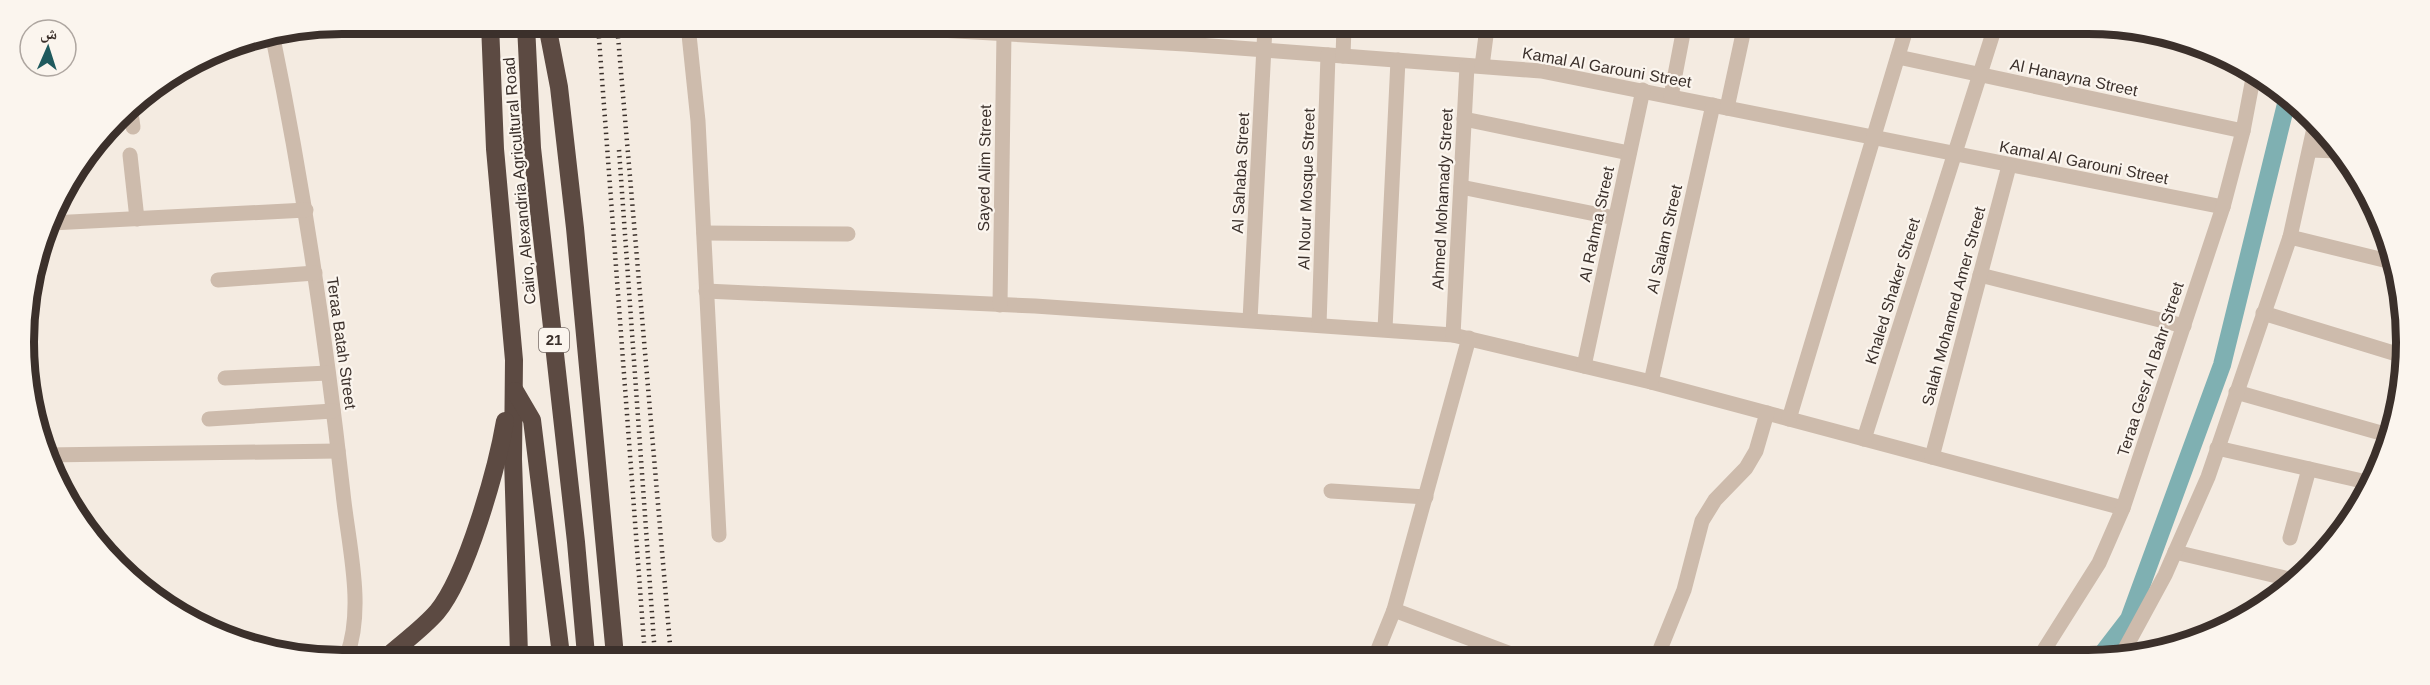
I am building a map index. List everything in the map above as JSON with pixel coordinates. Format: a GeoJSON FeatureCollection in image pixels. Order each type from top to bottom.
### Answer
{"type":"FeatureCollection","features":[{"type":"Feature","properties":{"kind":"highway","name":"Cairo, Alexandria Agricultural Road"},"geometry":{"type":"LineString","coordinates":[[490,34],[495,149],[514,360],[519,650]]}},
{"type":"Feature","properties":{"kind":"highway","name":"Cairo, Alexandria Agricultural Road"},"geometry":{"type":"LineString","coordinates":[[526,34],[532,148],[576,542],[585,650]]}},
{"type":"Feature","properties":{"kind":"highway"},"geometry":{"type":"LineString","coordinates":[[549,34],[559,87],[575,228],[614,650]]}},
{"type":"Feature","properties":{"kind":"highway"},"geometry":{"type":"LineString","coordinates":[[394,650],[437,611],[453,588],[492,477],[502,439],[514,360]]}},
{"type":"Feature","properties":{"kind":"highway"},"geometry":{"type":"LineString","coordinates":[[514,390],[532,420],[560,650]]}},
{"type":"Feature","properties":{"kind":"street"},"geometry":{"type":"LineString","coordinates":[[689,34],[698,121],[719,535]]}},
{"type":"Feature","properties":{"kind":"street","name":"Sayed Alim Street"},"geometry":{"type":"LineString","coordinates":[[1000,304],[1004,34]]}},
{"type":"Feature","properties":{"kind":"street","name":"Kamal Al Garouni Street"},"geometry":{"type":"LineString","coordinates":[[1126,34],[1264,50],[1541,71],[2223,207]]}},
{"type":"Feature","properties":{"kind":"street","name":"Al Sahaba Street"},"geometry":{"type":"LineString","coordinates":[[1250,320],[1265,34]]}},
{"type":"Feature","properties":{"kind":"street","name":"Al Nour Mosque Street"},"geometry":{"type":"LineString","coordinates":[[1319,325],[1335,55],[1342,34]]}},
{"type":"Feature","properties":{"kind":"street","name":"Ahmed Mohamady Street"},"geometry":{"type":"LineString","coordinates":[[1453,335],[1464,119],[1474,66],[1485,34]]}},
{"type":"Feature","properties":{"kind":"street"},"geometry":{"type":"LineString","coordinates":[[1671,96],[1683,34]]}},
{"type":"Feature","properties":{"kind":"street","name":"Al Salam Street"},"geometry":{"type":"LineString","coordinates":[[1651,382],[1720,106],[1742,34]]}},
{"type":"Feature","properties":{"kind":"street"},"geometry":{"type":"LineString","coordinates":[[1789,419],[1905,34]]}},
{"type":"Feature","properties":{"kind":"street","name":"Khaled Shaker Street"},"geometry":{"type":"LineString","coordinates":[[1864,439],[1993,34]]}},
{"type":"Feature","properties":{"kind":"street","name":"Teraa Batah Street"},"geometry":{"type":"LineString","coordinates":[[274,42],[306,210],[338,451],[357,616],[348,650]]}},
{"type":"Feature","properties":{"kind":"street","name":"Al Hanayna Street"},"geometry":{"type":"LineString","coordinates":[[1898,57],[2243,131]]}},
{"type":"Feature","properties":{"kind":"street"},"geometry":{"type":"LineString","coordinates":[[1385,329],[1398,60]]}},
{"type":"Feature","properties":{"kind":"street","name":"Teraa Gesr Al Bahr Street"},"geometry":{"type":"LineString","coordinates":[[2044,650],[2098,563],[2123,508],[2223,207],[2243,131],[2252,82]]}},
{"type":"Feature","properties":{"kind":"street","name":"Al Rahma Street"},"geometry":{"type":"LineString","coordinates":[[1584,366],[1643,90]]}},
{"type":"Feature","properties":{"kind":"street"},"geometry":{"type":"LineString","coordinates":[[132,118],[133,127]]}},
{"type":"Feature","properties":{"kind":"street"},"geometry":{"type":"LineString","coordinates":[[1464,119],[1629,153]]}},
{"type":"Feature","properties":{"kind":"street"},"geometry":{"type":"LineString","coordinates":[[2125,648],[2175,552],[2217,448],[2290,237],[2313,133]]}},
{"type":"Feature","properties":{"kind":"street"},"geometry":{"type":"LineString","coordinates":[[2310,150],[2328,151]]}},
{"type":"Feature","properties":{"kind":"street"},"geometry":{"type":"LineString","coordinates":[[130,154],[137,219]]}},
{"type":"Feature","properties":{"kind":"street","name":"Salah Mohamed Amer Street"},"geometry":{"type":"LineString","coordinates":[[1932,457],[2009,165]]}},
{"type":"Feature","properties":{"kind":"street"},"geometry":{"type":"LineString","coordinates":[[1461,187],[1615,218]]}},
{"type":"Feature","properties":{"kind":"street"},"geometry":{"type":"LineString","coordinates":[[59,223],[306,210]]}},
{"type":"Feature","properties":{"kind":"street"},"geometry":{"type":"LineString","coordinates":[[704,233],[848,234]]}},
{"type":"Feature","properties":{"kind":"street"},"geometry":{"type":"LineString","coordinates":[[2290,237],[2384,259]]}},
{"type":"Feature","properties":{"kind":"street"},"geometry":{"type":"LineString","coordinates":[[218,280],[315,273]]}},
{"type":"Feature","properties":{"kind":"street"},"geometry":{"type":"LineString","coordinates":[[1980,275],[2184,326]]}},
{"type":"Feature","properties":{"kind":"street"},"geometry":{"type":"LineString","coordinates":[[706,291],[1000,304],[1453,335],[1651,382],[2123,508]]}},
{"type":"Feature","properties":{"kind":"street"},"geometry":{"type":"LineString","coordinates":[[2263,313],[2395,354]]}},
{"type":"Feature","properties":{"kind":"street"},"geometry":{"type":"LineString","coordinates":[[1378,650],[1394,610],[1469,338]]}},
{"type":"Feature","properties":{"kind":"street"},"geometry":{"type":"LineString","coordinates":[[225,378],[328,373]]}},
{"type":"Feature","properties":{"kind":"street"},"geometry":{"type":"LineString","coordinates":[[2236,392],[2382,433]]}},
{"type":"Feature","properties":{"kind":"street"},"geometry":{"type":"LineString","coordinates":[[209,419],[333,411]]}},
{"type":"Feature","properties":{"kind":"street"},"geometry":{"type":"LineString","coordinates":[[1660,650],[1684,590],[1702,521],[1715,500],[1746,468],[1756,451],[1767,413]]}},
{"type":"Feature","properties":{"kind":"street"},"geometry":{"type":"LineString","coordinates":[[2217,448],[2363,481]]}},
{"type":"Feature","properties":{"kind":"street"},"geometry":{"type":"LineString","coordinates":[[56,455],[338,451]]}},
{"type":"Feature","properties":{"kind":"street"},"geometry":{"type":"LineString","coordinates":[[2290,538],[2309,469]]}},
{"type":"Feature","properties":{"kind":"street"},"geometry":{"type":"LineString","coordinates":[[1331,491],[1426,497]]}},
{"type":"Feature","properties":{"kind":"street"},"geometry":{"type":"LineString","coordinates":[[2175,552],[2286,578]]}},
{"type":"Feature","properties":{"kind":"street"},"geometry":{"type":"LineString","coordinates":[[1394,610],[1500,650]]}},
{"type":"Feature","properties":{"kind":"waterway"},"geometry":{"type":"LineString","coordinates":[[2105,650],[2129,619],[2222,365],[2285,106]]}},
{"type":"Feature","properties":{"kind":"railway"},"geometry":{"type":"LineString","coordinates":[[599,34],[645,650]]}},
{"type":"Feature","properties":{"kind":"railway"},"geometry":{"type":"LineString","coordinates":[[618,34],[670,650]]}},
{"type":"Feature","properties":{"kind":"railway"},"geometry":{"type":"LineString","coordinates":[[619,150],[655,650]]}}]}
